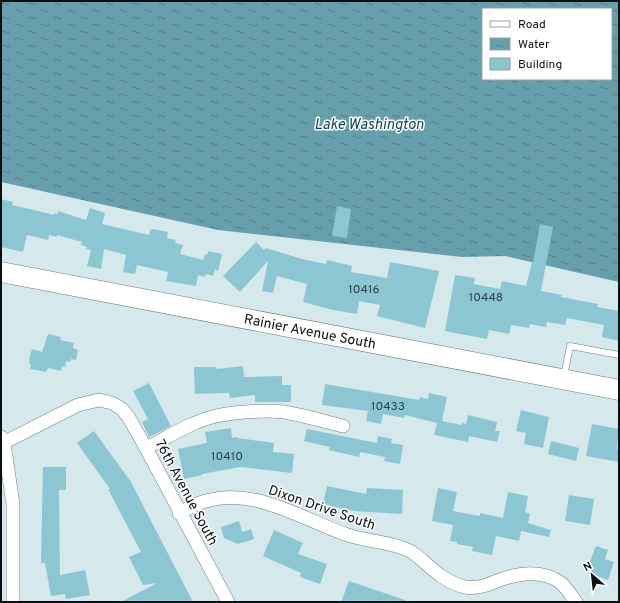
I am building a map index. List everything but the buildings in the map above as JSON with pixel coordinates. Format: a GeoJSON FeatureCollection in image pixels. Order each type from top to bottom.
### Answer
{"type":"FeatureCollection","features":[{"type":"Feature","properties":{"kind":"main road","name":"Rainier Avenue South"},"geometry":{"type":"LineString","coordinates":[[1,272],[619,390]]}},
{"type":"Feature","properties":{"kind":"street","name":"76th Avenue South"},"geometry":{"type":"LineString","coordinates":[[2,441],[78,405],[99,400],[112,403],[122,409],[129,418],[146,448],[179,513],[228,602]]}},
{"type":"Feature","properties":{"kind":"street"},"geometry":{"type":"LineString","coordinates":[[146,448],[200,421],[215,416],[233,413],[273,411],[288,412],[343,426]]}},
{"type":"Feature","properties":{"kind":"street"},"geometry":{"type":"LineString","coordinates":[[2,441],[13,504],[13,602]]}},
{"type":"Feature","properties":{"kind":"street","name":"Dixon Drive South"},"geometry":{"type":"LineString","coordinates":[[179,513],[210,500],[229,497],[252,500],[278,506],[347,535],[400,547],[411,552],[445,579],[456,585],[469,588],[483,586],[514,575],[540,574],[550,576],[562,584],[576,602]]}},
{"type":"Feature","properties":{"kind":"lane"},"geometry":{"type":"LineString","coordinates":[[564,380],[570,346],[619,355]]}},
{"type":"Feature","properties":{"kind":"water","name":"Lake Washington"},"geometry":{"type":"Polygon","coordinates":[[[1,1],[619,1],[619,282],[505,256],[462,257],[218,230],[1,182],[1,1]]]}}]}
